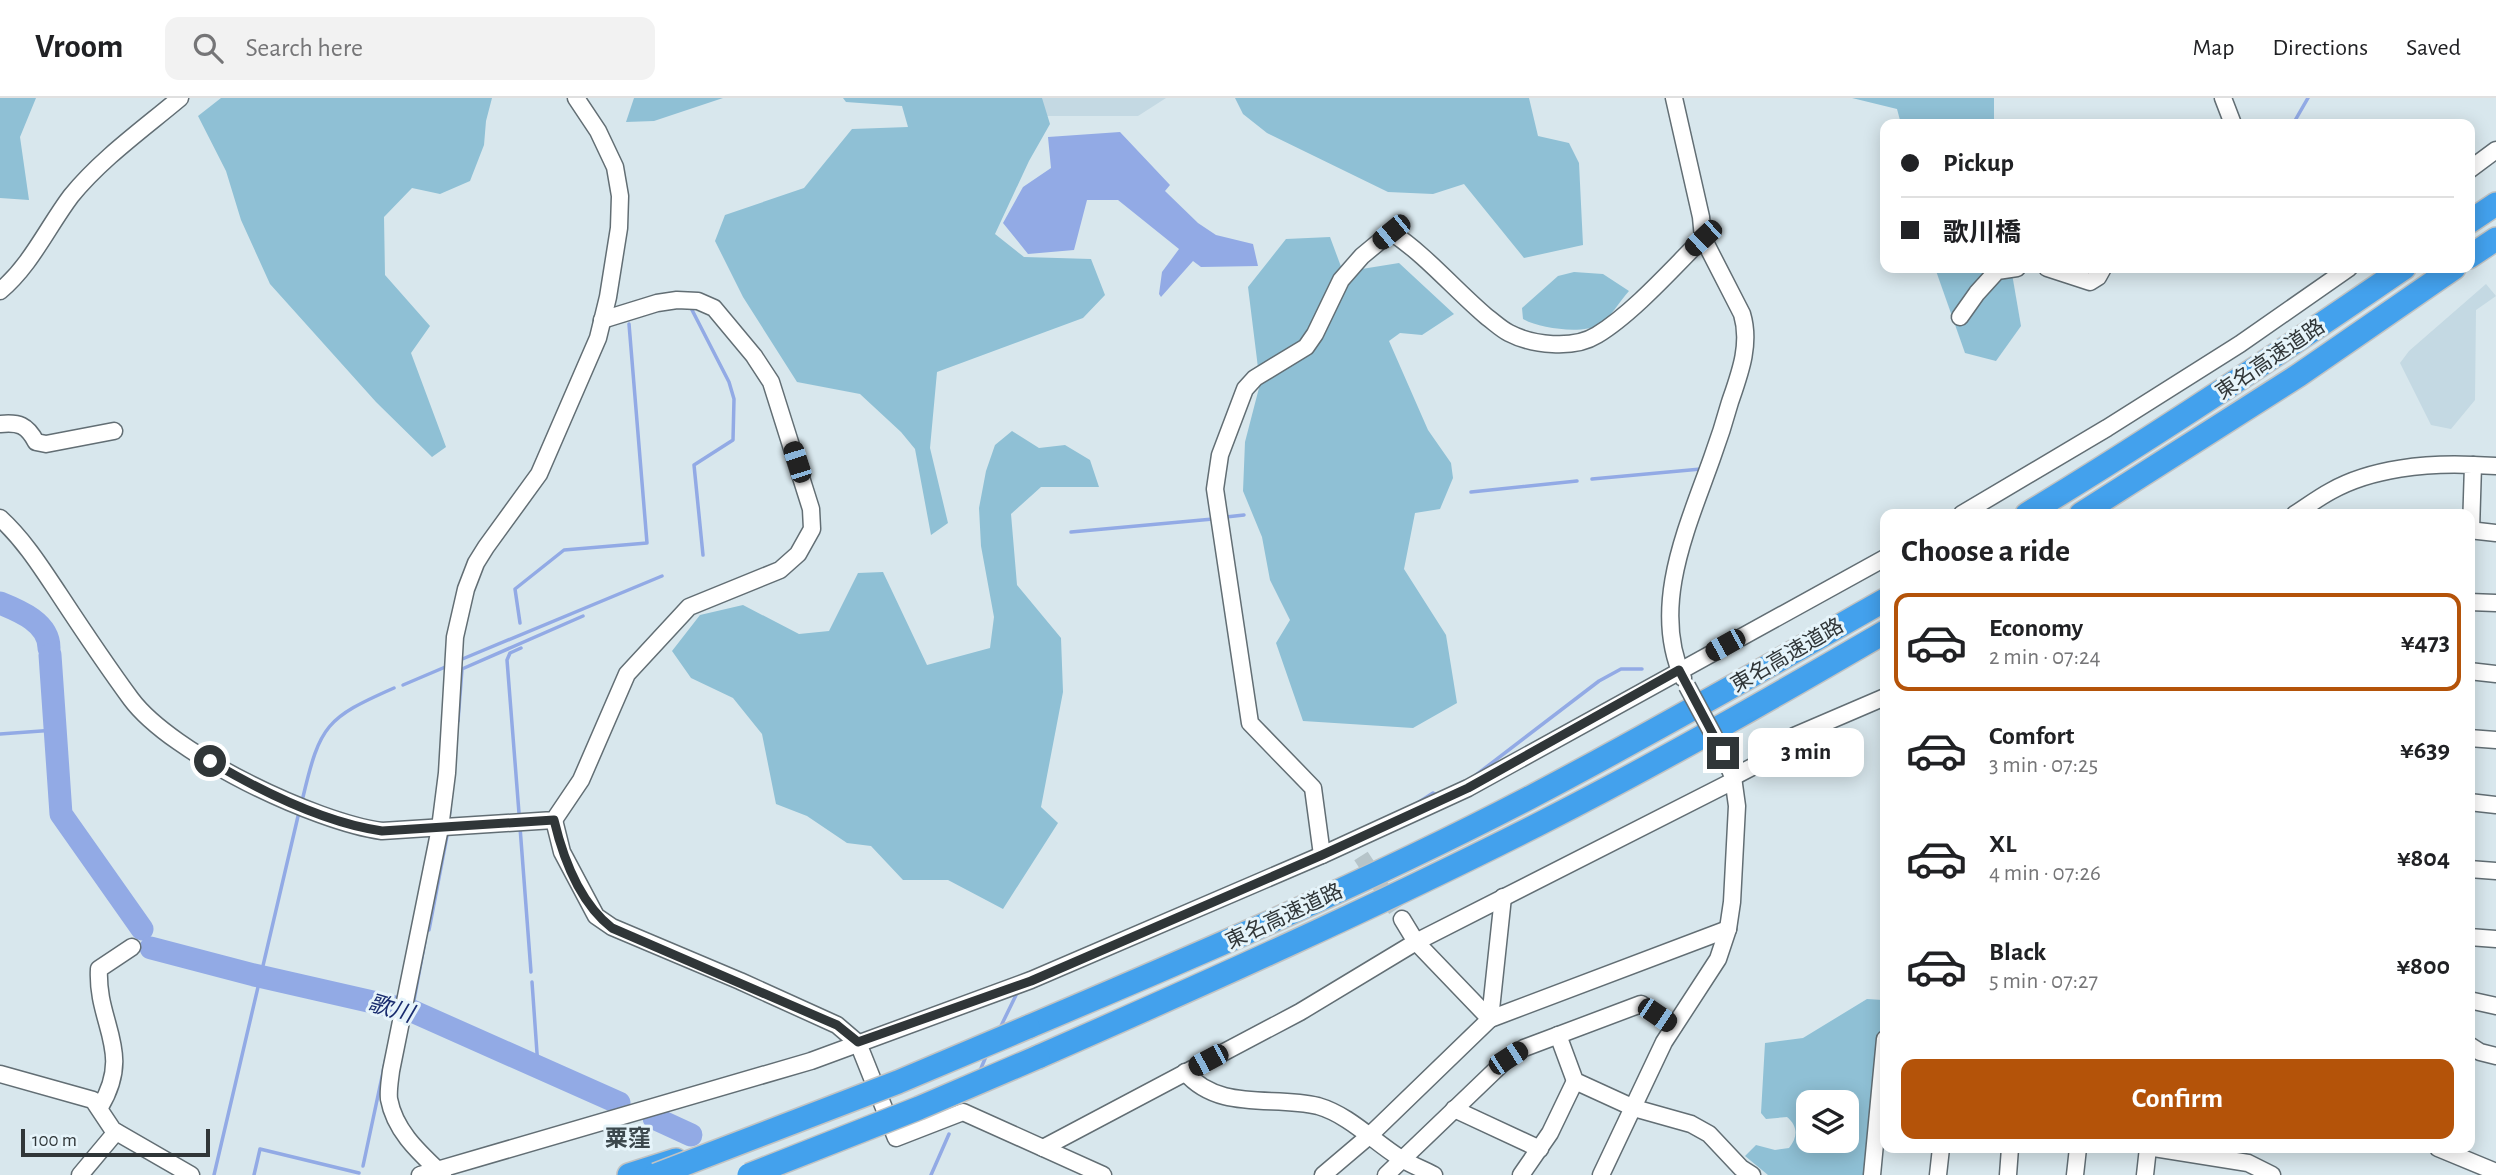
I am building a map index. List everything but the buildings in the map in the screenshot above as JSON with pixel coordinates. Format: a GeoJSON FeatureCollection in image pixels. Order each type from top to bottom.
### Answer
{"type":"FeatureCollection","features":[{"type":"Feature","properties":{"kind":"highway"},"geometry":{"type":"LineString","coordinates":[[2475,218],[2496,204]]}},
{"type":"Feature","properties":{"kind":"highway"},"geometry":{"type":"LineString","coordinates":[[2475,253],[2496,239]]}},
{"type":"Feature","properties":{"kind":"highway","name":"東名高速道路"},"geometry":{"type":"LineString","coordinates":[[2035,509],[2112,463],[2397,273]]}},
{"type":"Feature","properties":{"kind":"highway","name":"東名高速道路"},"geometry":{"type":"LineString","coordinates":[[2089,509],[2299,375],[2447,273]]}},
{"type":"Feature","properties":{"kind":"highway","name":"東名高速道路"},"geometry":{"type":"LineString","coordinates":[[656,1175],[782,1128],[1028,1027],[1239,937],[1389,867],[1505,810],[1653,731],[1880,603]]}},
{"type":"Feature","properties":{"kind":"highway","name":"東名高速道路"},"geometry":{"type":"LineString","coordinates":[[749,1175],[1038,1057],[1256,961],[1539,824],[1880,635]]}},
{"type":"Feature","properties":{"kind":"highway"},"geometry":{"type":"LineString","coordinates":[[629,1175],[782,1128]]}},
{"type":"Feature","properties":{"kind":"street"},"geometry":{"type":"LineString","coordinates":[[0,291],[17,276],[72,195],[103,164],[180,98]]}},
{"type":"Feature","properties":{"kind":"street"},"geometry":{"type":"LineString","coordinates":[[441,1173],[413,1147],[401,1129],[389,1099],[391,1071],[440,828],[447,773],[457,620],[476,563],[539,474],[589,362],[603,320],[619,228],[620,196],[615,167],[598,131],[576,98]]}},
{"type":"Feature","properties":{"kind":"street"},"geometry":{"type":"LineString","coordinates":[[1601,1175],[1674,1026],[1717,959],[1728,929],[1737,806],[1733,779],[1723,753],[1679,670],[1670,626],[1680,544],[1714,454],[1745,347],[1746,326],[1703,238],[1701,217],[1674,98]]}},
{"type":"Feature","properties":{"kind":"street"},"geometry":{"type":"LineString","coordinates":[[2223,98],[2231,119]]}},
{"type":"Feature","properties":{"kind":"street"},"geometry":{"type":"LineString","coordinates":[[2475,165],[2496,149]]}},
{"type":"Feature","properties":{"kind":"street"},"geometry":{"type":"LineString","coordinates":[[1322,855],[1313,788],[1251,723],[1215,489],[1220,455],[1245,389],[1255,378],[1306,347],[1341,280],[1362,256],[1391,232],[1412,247],[1509,333],[1556,344],[1578,342],[1595,336],[1627,311],[1703,238]]}},
{"type":"Feature","properties":{"kind":"street"},"geometry":{"type":"LineString","coordinates":[[1960,317],[1995,273]]}},
{"type":"Feature","properties":{"kind":"street"},"geometry":{"type":"LineString","coordinates":[[2062,273],[2090,282],[2100,273]]}},
{"type":"Feature","properties":{"kind":"street"},"geometry":{"type":"LineString","coordinates":[[1971,509],[2097,435],[2229,351],[2342,273]]}},
{"type":"Feature","properties":{"kind":"street"},"geometry":{"type":"LineString","coordinates":[[603,320],[657,303],[677,300],[698,301],[714,308],[754,356],[771,382],[811,509],[812,529],[798,554],[780,570],[689,607],[627,674],[582,780],[554,820],[562,852],[596,916],[612,928],[837,1025],[858,1042],[896,1138],[963,1112],[1103,1175]]}},
{"type":"Feature","properties":{"kind":"street"},"geometry":{"type":"LineString","coordinates":[[0,424],[16,422],[29,429],[36,442],[46,444],[114,431]]}},
{"type":"Feature","properties":{"kind":"street"},"geometry":{"type":"LineString","coordinates":[[2302,509],[2332,490],[2399,469],[2442,463],[2496,466]]}},
{"type":"Feature","properties":{"kind":"street"},"geometry":{"type":"LineString","coordinates":[[2471,509],[2473,464]]}},
{"type":"Feature","properties":{"kind":"street"},"geometry":{"type":"LineString","coordinates":[[0,518],[24,542],[133,702],[177,742],[226,771],[358,828],[382,831],[554,820]]}},
{"type":"Feature","properties":{"kind":"street"},"geometry":{"type":"LineString","coordinates":[[2475,531],[2496,533]]}},
{"type":"Feature","properties":{"kind":"street"},"geometry":{"type":"LineString","coordinates":[[420,1175],[441,1173],[624,1114],[787,1068],[1031,981],[1352,842],[1468,788],[1880,561]]}},
{"type":"Feature","properties":{"kind":"street"},"geometry":{"type":"LineString","coordinates":[[2475,602],[2496,603]]}},
{"type":"Feature","properties":{"kind":"street"},"geometry":{"type":"LineString","coordinates":[[2475,672],[2496,674]]}},
{"type":"Feature","properties":{"kind":"street"},"geometry":{"type":"LineString","coordinates":[[1043,1147],[1300,1012],[1416,942],[1733,779],[1781,752],[1794,736],[1880,699]]}},
{"type":"Feature","properties":{"kind":"street"},"geometry":{"type":"LineString","coordinates":[[2475,738],[2496,740]]}},
{"type":"Feature","properties":{"kind":"street"},"geometry":{"type":"LineString","coordinates":[[2475,803],[2496,805]]}},
{"type":"Feature","properties":{"kind":"street"},"geometry":{"type":"LineString","coordinates":[[1352,842],[1361,856]]}},
{"type":"Feature","properties":{"kind":"street"},"geometry":{"type":"LineString","coordinates":[[2475,869],[2496,871]]}},
{"type":"Feature","properties":{"kind":"street"},"geometry":{"type":"LineString","coordinates":[[1490,1019],[1503,897]]}},
{"type":"Feature","properties":{"kind":"street"},"geometry":{"type":"LineString","coordinates":[[1402,919],[1416,942],[1490,1019]]}},
{"type":"Feature","properties":{"kind":"street"},"geometry":{"type":"LineString","coordinates":[[1323,1175],[1369,1136],[1490,1019],[1728,929]]}},
{"type":"Feature","properties":{"kind":"street"},"geometry":{"type":"LineString","coordinates":[[2475,937],[2496,939]]}},
{"type":"Feature","properties":{"kind":"street"},"geometry":{"type":"LineString","coordinates":[[100,1107],[114,1076],[115,1056],[98,987],[99,970],[132,947]]}},
{"type":"Feature","properties":{"kind":"street"},"geometry":{"type":"LineString","coordinates":[[2475,1001],[2496,1006]]}},
{"type":"Feature","properties":{"kind":"street"},"geometry":{"type":"LineString","coordinates":[[1386,1175],[1508,1058],[1524,1048],[1641,1004],[1674,1026]]}},
{"type":"Feature","properties":{"kind":"street"},"geometry":{"type":"LineString","coordinates":[[1558,1035],[1575,1081],[1634,1108],[1691,1124],[1709,1134],[1741,1168],[1752,1175]]}},
{"type":"Feature","properties":{"kind":"street"},"geometry":{"type":"LineString","coordinates":[[2475,1049],[2496,1056]]}},
{"type":"Feature","properties":{"kind":"street"},"geometry":{"type":"LineString","coordinates":[[1185,1072],[1204,1088],[1245,1101],[1318,1106],[1344,1118],[1401,1159],[1434,1175]]}},
{"type":"Feature","properties":{"kind":"street"},"geometry":{"type":"LineString","coordinates":[[0,1074],[93,1100],[117,1132],[191,1175]]}},
{"type":"Feature","properties":{"kind":"street"},"geometry":{"type":"LineString","coordinates":[[1521,1175],[1540,1149],[1575,1081]]}},
{"type":"Feature","properties":{"kind":"street"},"geometry":{"type":"LineString","coordinates":[[1872,1175],[1880,1091]]}},
{"type":"Feature","properties":{"kind":"street"},"geometry":{"type":"LineString","coordinates":[[1454,1109],[1540,1149]]}},
{"type":"Feature","properties":{"kind":"street"},"geometry":{"type":"LineString","coordinates":[[80,1175],[117,1132]]}},
{"type":"Feature","properties":{"kind":"street"},"geometry":{"type":"LineString","coordinates":[[1938,1175],[1940,1153]]}},
{"type":"Feature","properties":{"kind":"street"},"geometry":{"type":"LineString","coordinates":[[2008,1175],[2010,1153]]}},
{"type":"Feature","properties":{"kind":"street"},"geometry":{"type":"LineString","coordinates":[[2075,1175],[2077,1153]]}},
{"type":"Feature","properties":{"kind":"street"},"geometry":{"type":"LineString","coordinates":[[2145,1175],[2147,1153]]}},
{"type":"Feature","properties":{"kind":"street"},"geometry":{"type":"LineString","coordinates":[[2185,1153],[2248,1163],[2272,1175]]}},
{"type":"Feature","properties":{"kind":"street"},"geometry":{"type":"LineString","coordinates":[[2450,1153],[2496,1172]]}},
{"type":"Feature","properties":{"kind":"shaded area"},"geometry":{"type":"Polygon","coordinates":[[[0,98],[36,98],[20,137],[29,200],[0,198],[0,98]]]}},
{"type":"Feature","properties":{"kind":"shaded area"},"geometry":{"type":"Polygon","coordinates":[[[221,98],[492,98],[484,145],[470,181],[440,194],[412,188],[384,217],[385,275],[430,326],[411,353],[446,447],[432,457],[376,402],[270,284],[241,220],[226,171],[198,116],[221,98]]]}},
{"type":"Feature","properties":{"kind":"shaded area"},"geometry":{"type":"Polygon","coordinates":[[[634,98],[723,98],[654,121],[626,122],[634,98]]]}},
{"type":"Feature","properties":{"kind":"shaded area"},"geometry":{"type":"Polygon","coordinates":[[[843,98],[1042,98],[1050,124],[1029,161],[995,234],[1024,257],[1091,259],[1105,295],[1083,318],[937,372],[930,448],[948,523],[931,535],[915,449],[901,432],[860,394],[797,382],[743,297],[715,241],[725,215],[804,188],[852,129],[908,127],[902,106],[846,102],[843,98]]]}},
{"type":"Feature","properties":{"kind":"shaded area"},"geometry":{"type":"Polygon","coordinates":[[[963,98],[1166,98],[1138,116],[1006,116],[963,98]]]}},
{"type":"Feature","properties":{"kind":"shaded area"},"geometry":{"type":"Polygon","coordinates":[[[1235,98],[1529,98],[1538,136],[1569,143],[1579,163],[1583,245],[1524,258],[1464,184],[1433,194],[1388,192],[1267,133],[1243,114],[1235,98]]]}},
{"type":"Feature","properties":{"kind":"shaded area"},"geometry":{"type":"Polygon","coordinates":[[[1852,98],[1994,98],[1994,119],[1900,119],[1897,109],[1852,98]]]}},
{"type":"Feature","properties":{"kind":"shaded area"},"geometry":{"type":"Polygon","coordinates":[[[1330,237],[1343,272],[1399,263],[1454,314],[1422,335],[1400,333],[1389,341],[1428,430],[1451,463],[1453,478],[1440,509],[1415,513],[1404,569],[1446,635],[1457,703],[1413,728],[1303,721],[1276,643],[1290,620],[1270,580],[1262,537],[1243,491],[1245,442],[1260,384],[1248,287],[1286,239],[1330,237]]]}},
{"type":"Feature","properties":{"kind":"shaded area"},"geometry":{"type":"Polygon","coordinates":[[[1574,272],[1603,274],[1629,291],[1607,318],[1592,328],[1561,329],[1523,319],[1522,308],[1558,276],[1574,272]]]}},
{"type":"Feature","properties":{"kind":"shaded area"},"geometry":{"type":"Polygon","coordinates":[[[1937,273],[2012,273],[2021,326],[1996,361],[1965,353],[1937,273]]]}},
{"type":"Feature","properties":{"kind":"shaded area"},"geometry":{"type":"Polygon","coordinates":[[[2486,284],[2496,296],[2476,310],[2475,400],[2451,429],[2431,425],[2400,363],[2409,351],[2486,284]]]}},
{"type":"Feature","properties":{"kind":"shaded area"},"geometry":{"type":"Polygon","coordinates":[[[1012,431],[1039,448],[1065,445],[1090,460],[1099,487],[1041,487],[1011,514],[1017,585],[1061,638],[1063,692],[1041,807],[1058,823],[1003,909],[948,880],[903,880],[871,846],[847,843],[807,816],[776,804],[762,734],[733,698],[691,678],[672,651],[700,615],[743,605],[799,634],[829,631],[858,573],[883,572],[927,665],[990,648],[994,617],[981,546],[979,508],[986,471],[995,445],[1012,431]]]}},
{"type":"Feature","properties":{"kind":"shaded area"},"geometry":{"type":"Polygon","coordinates":[[[1867,999],[1880,1000],[1880,1031],[1866,1175],[1768,1175],[1745,1156],[1756,1145],[1775,1150],[1789,1148],[1796,1132],[1787,1117],[1766,1119],[1761,1113],[1765,1043],[1803,1038],[1867,999]]]}},
{"type":"Feature","properties":{"kind":"water"},"geometry":{"type":"Polygon","coordinates":[[[1120,132],[1170,185],[1165,191],[1198,223],[1216,235],[1253,244],[1258,266],[1201,267],[1193,261],[1161,297],[1159,294],[1162,272],[1179,249],[1118,200],[1087,200],[1074,250],[1028,254],[1003,223],[1023,187],[1051,168],[1048,137],[1120,132]]]}},
{"type":"Feature","properties":{"kind":"waterway"},"geometry":{"type":"LineString","coordinates":[[2296,119],[2308,98]]}},
{"type":"Feature","properties":{"kind":"waterway"},"geometry":{"type":"LineString","coordinates":[[691,308],[729,382],[734,399],[733,440],[694,465],[703,555]]}},
{"type":"Feature","properties":{"kind":"waterway"},"geometry":{"type":"LineString","coordinates":[[520,623],[515,589],[564,550],[647,543],[629,324]]}},
{"type":"Feature","properties":{"kind":"waterway"},"geometry":{"type":"LineString","coordinates":[[1592,479],[1701,469]]}},
{"type":"Feature","properties":{"kind":"waterway"},"geometry":{"type":"LineString","coordinates":[[1471,492],[1577,481]]}},
{"type":"Feature","properties":{"kind":"waterway"},"geometry":{"type":"LineString","coordinates":[[1226,517],[1244,515]]}},
{"type":"Feature","properties":{"kind":"waterway"},"geometry":{"type":"LineString","coordinates":[[1071,532],[1213,519]]}},
{"type":"Feature","properties":{"kind":"waterway"},"geometry":{"type":"LineString","coordinates":[[460,660],[662,576]]}},
{"type":"Feature","properties":{"kind":"waterway","name":"歌川"},"geometry":{"type":"LineString","coordinates":[[0,603],[24,614],[39,625],[48,639],[49,648]]}},
{"type":"Feature","properties":{"kind":"waterway"},"geometry":{"type":"LineString","coordinates":[[458,721],[462,669],[583,616]]}},
{"type":"Feature","properties":{"kind":"waterway"},"geometry":{"type":"LineString","coordinates":[[519,813],[507,660],[510,653],[521,648]]}},
{"type":"Feature","properties":{"kind":"waterway","name":"歌川"},"geometry":{"type":"LineString","coordinates":[[50,655],[61,814],[142,929]]}},
{"type":"Feature","properties":{"kind":"waterway"},"geometry":{"type":"LineString","coordinates":[[403,685],[450,665]]}},
{"type":"Feature","properties":{"kind":"waterway"},"geometry":{"type":"LineString","coordinates":[[1476,775],[1599,681],[1621,669],[1642,669]]}},
{"type":"Feature","properties":{"kind":"waterway"},"geometry":{"type":"LineString","coordinates":[[303,797],[315,754],[329,727],[353,708],[394,688]]}},
{"type":"Feature","properties":{"kind":"waterway"},"geometry":{"type":"LineString","coordinates":[[0,734],[55,730]]}},
{"type":"Feature","properties":{"kind":"waterway"},"geometry":{"type":"LineString","coordinates":[[1416,804],[1433,793],[1436,795]]}},
{"type":"Feature","properties":{"kind":"waterway"},"geometry":{"type":"LineString","coordinates":[[449,818],[450,809]]}},
{"type":"Feature","properties":{"kind":"waterway"},"geometry":{"type":"LineString","coordinates":[[214,1175],[299,812]]}},
{"type":"Feature","properties":{"kind":"waterway"},"geometry":{"type":"LineString","coordinates":[[520,827],[531,972]]}},
{"type":"Feature","properties":{"kind":"waterway"},"geometry":{"type":"LineString","coordinates":[[429,930],[447,836]]}},
{"type":"Feature","properties":{"kind":"waterway"},"geometry":{"type":"LineString","coordinates":[[412,1011],[425,941]]}},
{"type":"Feature","properties":{"kind":"waterway","name":"歌川"},"geometry":{"type":"LineString","coordinates":[[151,948],[412,1011],[619,1103]]}},
{"type":"Feature","properties":{"kind":"waterway"},"geometry":{"type":"LineString","coordinates":[[532,982],[538,1067]]}},
{"type":"Feature","properties":{"kind":"waterway"},"geometry":{"type":"LineString","coordinates":[[1000,1028],[1018,991]]}},
{"type":"Feature","properties":{"kind":"waterway"},"geometry":{"type":"LineString","coordinates":[[979,1073],[987,1054]]}},
{"type":"Feature","properties":{"kind":"waterway"},"geometry":{"type":"LineString","coordinates":[[363,1166],[386,1058]]}},
{"type":"Feature","properties":{"kind":"waterway","name":"歌川"},"geometry":{"type":"LineString","coordinates":[[654,1118],[691,1135]]}},
{"type":"Feature","properties":{"kind":"waterway"},"geometry":{"type":"LineString","coordinates":[[931,1175],[949,1134]]}},
{"type":"Feature","properties":{"kind":"waterway"},"geometry":{"type":"LineString","coordinates":[[254,1175],[260,1149],[359,1173]]}},
{"type":"Feature","properties":{"kind":"tunnel"},"geometry":{"type":"LineString","coordinates":[[1361,856],[1402,919]]}},
{"type":"Feature","properties":{"kind":"district","name":"粟窪"},"geometry":{"type":"Point","coordinates":[628,1138]}},
{"type":"Feature","properties":{"kind":"route"},"geometry":{"type":"LineString","coordinates":[[210,761],[304,808],[358,828],[382,831],[554,820],[562,852],[596,916],[612,928],[837,1025],[858,1042],[1031,981],[1322,855],[1468,788],[1679,670],[1723,753]]}}]}
